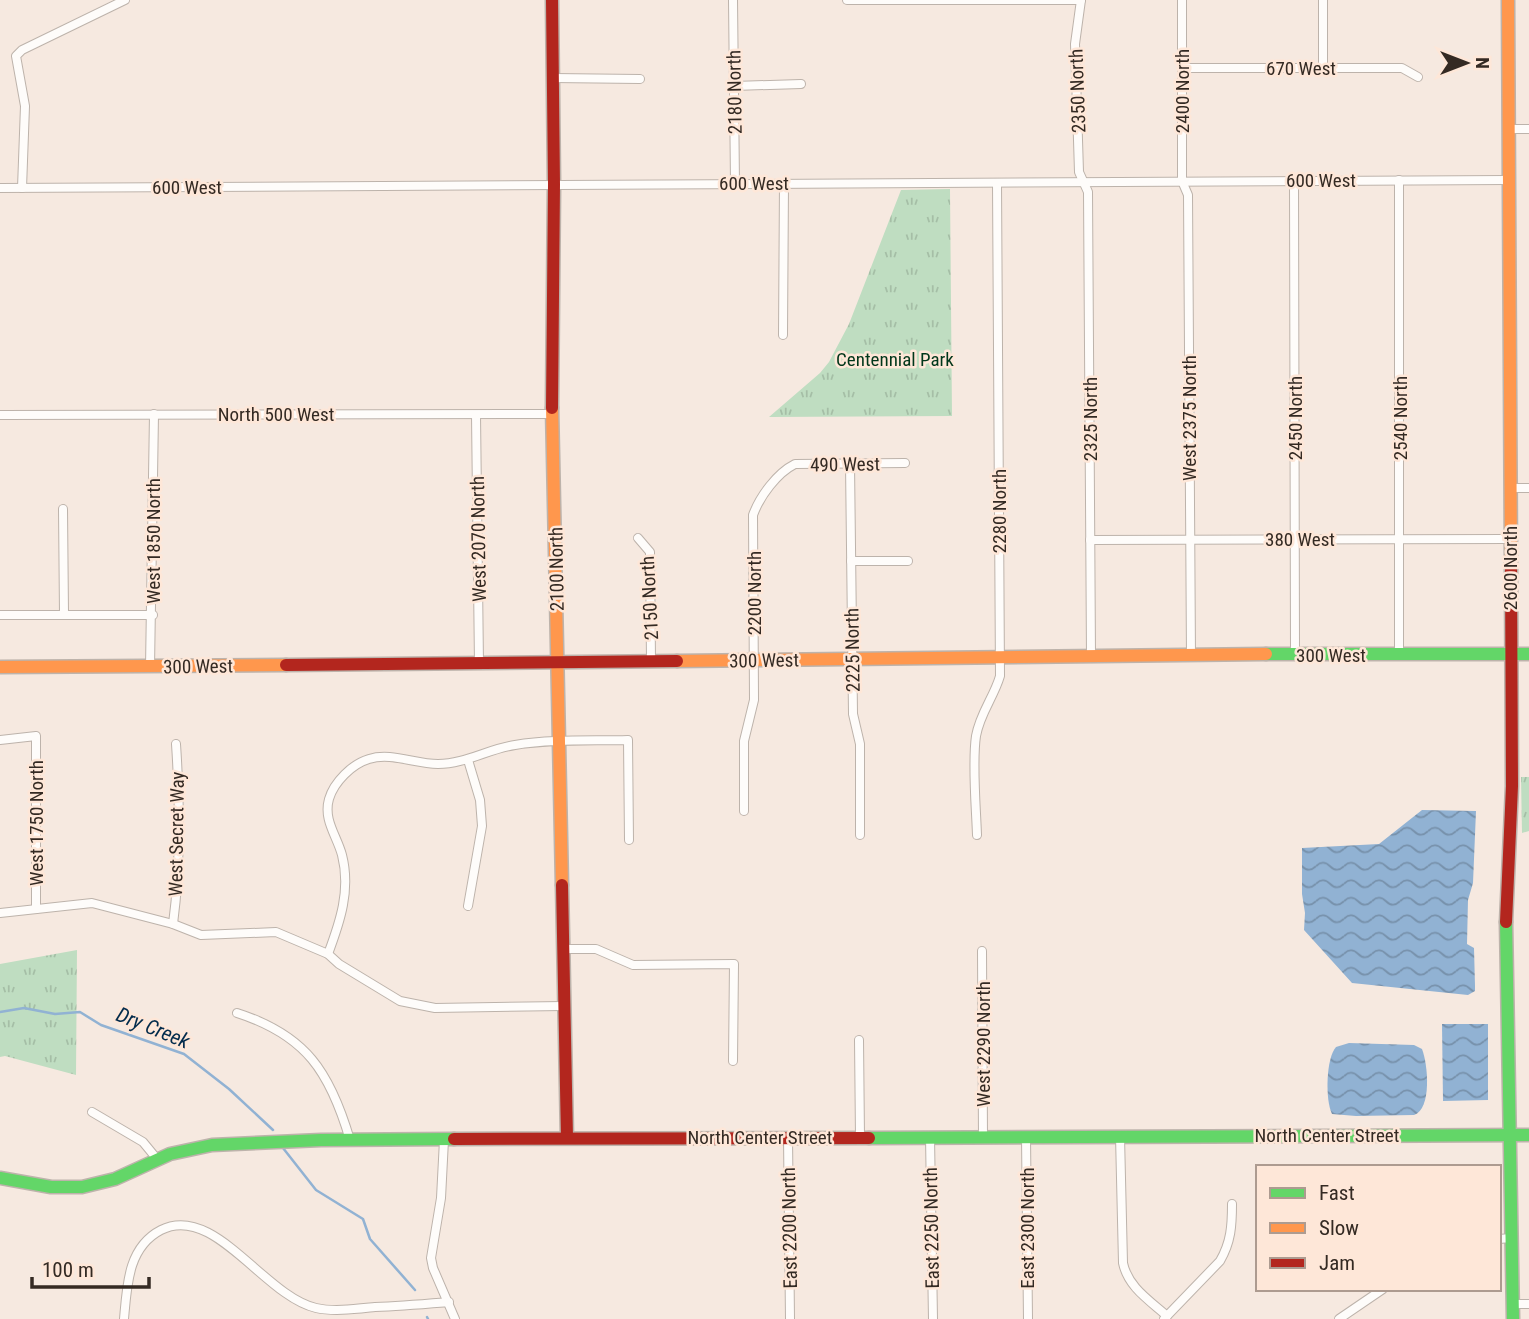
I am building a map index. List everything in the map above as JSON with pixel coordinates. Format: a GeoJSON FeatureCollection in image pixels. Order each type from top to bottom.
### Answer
{"type":"FeatureCollection","features":[{"type":"Feature","properties":{"kind":"street"},"geometry":{"type":"LineString","coordinates":[[22,188],[25,106],[16,56],[22,50],[125,0]]}},
{"type":"Feature","properties":{"kind":"street","name":"2100 North"},"geometry":{"type":"LineString","coordinates":[[552,0],[552,414],[567,1138]]}},
{"type":"Feature","properties":{"kind":"street","name":"2180 North"},"geometry":{"type":"LineString","coordinates":[[733,0],[735,183]]}},
{"type":"Feature","properties":{"kind":"street"},"geometry":{"type":"LineString","coordinates":[[847,0],[1081,0]]}},
{"type":"Feature","properties":{"kind":"street","name":"2350 North"},"geometry":{"type":"LineString","coordinates":[[1081,0],[1075,44],[1079,172],[1084,182]]}},
{"type":"Feature","properties":{"kind":"street","name":"2400 North"},"geometry":{"type":"LineString","coordinates":[[1182,0],[1182,181]]}},
{"type":"Feature","properties":{"kind":"street"},"geometry":{"type":"LineString","coordinates":[[1323,0],[1323,68]]}},
{"type":"Feature","properties":{"kind":"street","name":"2600 North"},"geometry":{"type":"LineString","coordinates":[[1508,0],[1512,786],[1505,906],[1508,1135],[1505,1238],[1513,1319]]}},
{"type":"Feature","properties":{"kind":"street","name":"670 West"},"geometry":{"type":"LineString","coordinates":[[1182,68],[1402,68],[1418,77]]}},
{"type":"Feature","properties":{"kind":"street"},"geometry":{"type":"LineString","coordinates":[[553,78],[640,79]]}},
{"type":"Feature","properties":{"kind":"street"},"geometry":{"type":"LineString","coordinates":[[734,86],[802,84]]}},
{"type":"Feature","properties":{"kind":"street"},"geometry":{"type":"LineString","coordinates":[[1508,129],[1529,129]]}},
{"type":"Feature","properties":{"kind":"street","name":"2450 North"},"geometry":{"type":"LineString","coordinates":[[1294,180],[1296,655]]}},
{"type":"Feature","properties":{"kind":"street","name":"2540 North"},"geometry":{"type":"LineString","coordinates":[[1399,180],[1399,655]]}},
{"type":"Feature","properties":{"kind":"street","name":"600 West"},"geometry":{"type":"LineString","coordinates":[[0,188],[1508,180]]}},
{"type":"Feature","properties":{"kind":"street","name":"West 2375 North"},"geometry":{"type":"LineString","coordinates":[[1182,181],[1188,195],[1191,656]]}},
{"type":"Feature","properties":{"kind":"street","name":"2325 North"},"geometry":{"type":"LineString","coordinates":[[1084,182],[1088,192],[1091,656]]}},
{"type":"Feature","properties":{"kind":"street"},"geometry":{"type":"LineString","coordinates":[[783,335],[784,183]]}},
{"type":"Feature","properties":{"kind":"street","name":"2280 North"},"geometry":{"type":"LineString","coordinates":[[977,835],[976,737],[983,710],[1000,676],[997,183]]}},
{"type":"Feature","properties":{"kind":"street","name":"West 1850 North"},"geometry":{"type":"LineString","coordinates":[[150,667],[153,615],[154,414]]}},
{"type":"Feature","properties":{"kind":"street","name":"North 500 West"},"geometry":{"type":"LineString","coordinates":[[0,415],[552,414]]}},
{"type":"Feature","properties":{"kind":"street","name":"West 2070 North"},"geometry":{"type":"LineString","coordinates":[[476,415],[479,664]]}},
{"type":"Feature","properties":{"kind":"street","name":"490 West"},"geometry":{"type":"LineString","coordinates":[[758,501],[787,468],[795,464],[905,463]]}},
{"type":"Feature","properties":{"kind":"street","name":"2225 North"},"geometry":{"type":"LineString","coordinates":[[850,464],[853,714],[860,744],[860,835]]}},
{"type":"Feature","properties":{"kind":"street"},"geometry":{"type":"LineString","coordinates":[[1509,488],[1529,488]]}},
{"type":"Feature","properties":{"kind":"street","name":"2200 North"},"geometry":{"type":"LineString","coordinates":[[744,811],[744,741],[754,701],[753,515],[758,501]]}},
{"type":"Feature","properties":{"kind":"street"},"geometry":{"type":"LineString","coordinates":[[63,509],[64,614]]}},
{"type":"Feature","properties":{"kind":"street","name":"2150 North"},"geometry":{"type":"LineString","coordinates":[[638,538],[650,552],[651,661]]}},
{"type":"Feature","properties":{"kind":"street","name":"380 West"},"geometry":{"type":"LineString","coordinates":[[1090,540],[1510,539]]}},
{"type":"Feature","properties":{"kind":"street"},"geometry":{"type":"LineString","coordinates":[[851,561],[908,561]]}},
{"type":"Feature","properties":{"kind":"street"},"geometry":{"type":"LineString","coordinates":[[0,615],[153,615]]}},
{"type":"Feature","properties":{"kind":"street","name":"300 West"},"geometry":{"type":"LineString","coordinates":[[0,667],[479,664],[999,656],[1529,654]]}},
{"type":"Feature","properties":{"kind":"street","name":"West 1750 North"},"geometry":{"type":"LineString","coordinates":[[0,740],[36,736],[36,909]]}},
{"type":"Feature","properties":{"kind":"street"},"geometry":{"type":"LineString","coordinates":[[328,954],[341,920],[345,874],[342,853],[330,827],[327,813],[329,797],[352,767],[369,759],[385,756],[438,764],[468,760],[482,753],[516,745],[628,740],[629,840]]}},
{"type":"Feature","properties":{"kind":"street","name":"West Secret Way"},"geometry":{"type":"LineString","coordinates":[[173,924],[179,827],[176,744]]}},
{"type":"Feature","properties":{"kind":"street"},"geometry":{"type":"LineString","coordinates":[[468,760],[480,800],[482,826],[468,906]]}},
{"type":"Feature","properties":{"kind":"street"},"geometry":{"type":"LineString","coordinates":[[0,913],[92,903],[173,924],[201,935],[276,932],[328,954],[339,964],[400,1002],[435,1008],[563,1006]]}},
{"type":"Feature","properties":{"kind":"street"},"geometry":{"type":"LineString","coordinates":[[562,949],[596,949],[633,965],[734,964],[733,1060]]}},
{"type":"Feature","properties":{"kind":"street","name":"West 2290 North"},"geometry":{"type":"LineString","coordinates":[[982,951],[983,1137]]}},
{"type":"Feature","properties":{"kind":"street"},"geometry":{"type":"LineString","coordinates":[[237,1013],[266,1022],[296,1042],[314,1062],[330,1083],[341,1107],[350,1140]]}},
{"type":"Feature","properties":{"kind":"street"},"geometry":{"type":"LineString","coordinates":[[859,1040],[860,1137]]}},
{"type":"Feature","properties":{"kind":"street"},"geometry":{"type":"LineString","coordinates":[[92,1112],[143,1142],[157,1159]]}},
{"type":"Feature","properties":{"kind":"street","name":"North Center Street"},"geometry":{"type":"LineString","coordinates":[[0,1178],[76,1189],[131,1172],[174,1152],[266,1142],[567,1138],[1529,1135]]}},
{"type":"Feature","properties":{"kind":"street"},"geometry":{"type":"LineString","coordinates":[[1120,1136],[1123,1263],[1126,1275],[1133,1286],[1166,1318],[1220,1261],[1233,1226],[1232,1204]]}},
{"type":"Feature","properties":{"kind":"street","name":"East 2200 North"},"geometry":{"type":"LineString","coordinates":[[788,1137],[790,1319]]}},
{"type":"Feature","properties":{"kind":"street","name":"East 2250 North"},"geometry":{"type":"LineString","coordinates":[[930,1137],[933,1319]]}},
{"type":"Feature","properties":{"kind":"street","name":"East 2300 North"},"geometry":{"type":"LineString","coordinates":[[1026,1137],[1028,1319]]}},
{"type":"Feature","properties":{"kind":"street"},"geometry":{"type":"LineString","coordinates":[[444,1140],[441,1198],[431,1258],[455,1319]]}},
{"type":"Feature","properties":{"kind":"street"},"geometry":{"type":"LineString","coordinates":[[124,1319],[132,1261],[148,1237],[166,1228],[193,1225],[214,1234],[299,1302],[317,1308],[348,1310],[449,1302]]}},
{"type":"Feature","properties":{"kind":"street"},"geometry":{"type":"LineString","coordinates":[[1339,1319],[1380,1291]]}},
{"type":"Feature","properties":{"kind":"street"},"geometry":{"type":"LineString","coordinates":[[1513,1304],[1529,1304]]}},
{"type":"Feature","properties":{"kind":"green space","name":"Centennial Park"},"geometry":{"type":"Polygon","coordinates":[[[950,189],[952,416],[769,417],[829,362],[849,324],[901,190],[950,189]]]}},
{"type":"Feature","properties":{"kind":"green space"},"geometry":{"type":"Polygon","coordinates":[[[1521,777],[1529,777],[1529,831],[1522,833],[1521,777]]]}},
{"type":"Feature","properties":{"kind":"green space"},"geometry":{"type":"Polygon","coordinates":[[[77,950],[76,1075],[5,1056],[0,1057],[0,964],[77,950]]]}},
{"type":"Feature","properties":{"kind":"water"},"geometry":{"type":"Polygon","coordinates":[[[1422,810],[1476,811],[1467,944],[1474,948],[1475,991],[1468,995],[1352,983],[1304,930],[1302,848],[1379,844],[1422,810]]]}},
{"type":"Feature","properties":{"kind":"water"},"geometry":{"type":"Polygon","coordinates":[[[1442,1024],[1488,1024],[1488,1100],[1443,1101],[1442,1024]]]}},
{"type":"Feature","properties":{"kind":"water"},"geometry":{"type":"Polygon","coordinates":[[[1349,1043],[1414,1045],[1422,1049],[1427,1085],[1420,1111],[1414,1115],[1332,1114],[1328,1090],[1330,1060],[1336,1047],[1349,1043]]]}},
{"type":"Feature","properties":{"kind":"waterway","name":"Dry Creek"},"geometry":{"type":"LineString","coordinates":[[0,1012],[24,1008],[55,1014],[80,1012],[101,1025],[184,1054],[229,1089],[273,1130]]}},
{"type":"Feature","properties":{"kind":"waterway","name":"Dry Creek"},"geometry":{"type":"LineString","coordinates":[[283,1148],[316,1190],[363,1219],[370,1239],[415,1290]]}},
{"type":"Feature","properties":{"kind":"traffic: fast"},"geometry":{"type":"LineString","coordinates":[[1266,654],[1529,654]]}},
{"type":"Feature","properties":{"kind":"traffic: fast"},"geometry":{"type":"LineString","coordinates":[[1506,922],[1513,1319]]}},
{"type":"Feature","properties":{"kind":"traffic: fast"},"geometry":{"type":"LineString","coordinates":[[869,1138],[1529,1135]]}},
{"type":"Feature","properties":{"kind":"traffic: fast"},"geometry":{"type":"LineString","coordinates":[[0,1178],[51,1187],[82,1187],[115,1179],[170,1154],[212,1145],[321,1140],[454,1139]]}},
{"type":"Feature","properties":{"kind":"traffic: slow"},"geometry":{"type":"LineString","coordinates":[[1508,0],[1511,567]]}},
{"type":"Feature","properties":{"kind":"traffic: slow"},"geometry":{"type":"LineString","coordinates":[[552,408],[562,885]]}},
{"type":"Feature","properties":{"kind":"traffic: slow"},"geometry":{"type":"LineString","coordinates":[[677,661],[1266,654]]}},
{"type":"Feature","properties":{"kind":"traffic: slow"},"geometry":{"type":"LineString","coordinates":[[0,667],[286,665]]}},
{"type":"Feature","properties":{"kind":"traffic: jam"},"geometry":{"type":"LineString","coordinates":[[552,0],[552,408]]}},
{"type":"Feature","properties":{"kind":"traffic: jam"},"geometry":{"type":"LineString","coordinates":[[1506,922],[1512,786],[1511,567]]}},
{"type":"Feature","properties":{"kind":"traffic: jam"},"geometry":{"type":"LineString","coordinates":[[286,665],[677,661]]}},
{"type":"Feature","properties":{"kind":"traffic: jam"},"geometry":{"type":"LineString","coordinates":[[562,885],[567,1138]]}},
{"type":"Feature","properties":{"kind":"traffic: jam"},"geometry":{"type":"LineString","coordinates":[[454,1139],[869,1138]]}}]}
